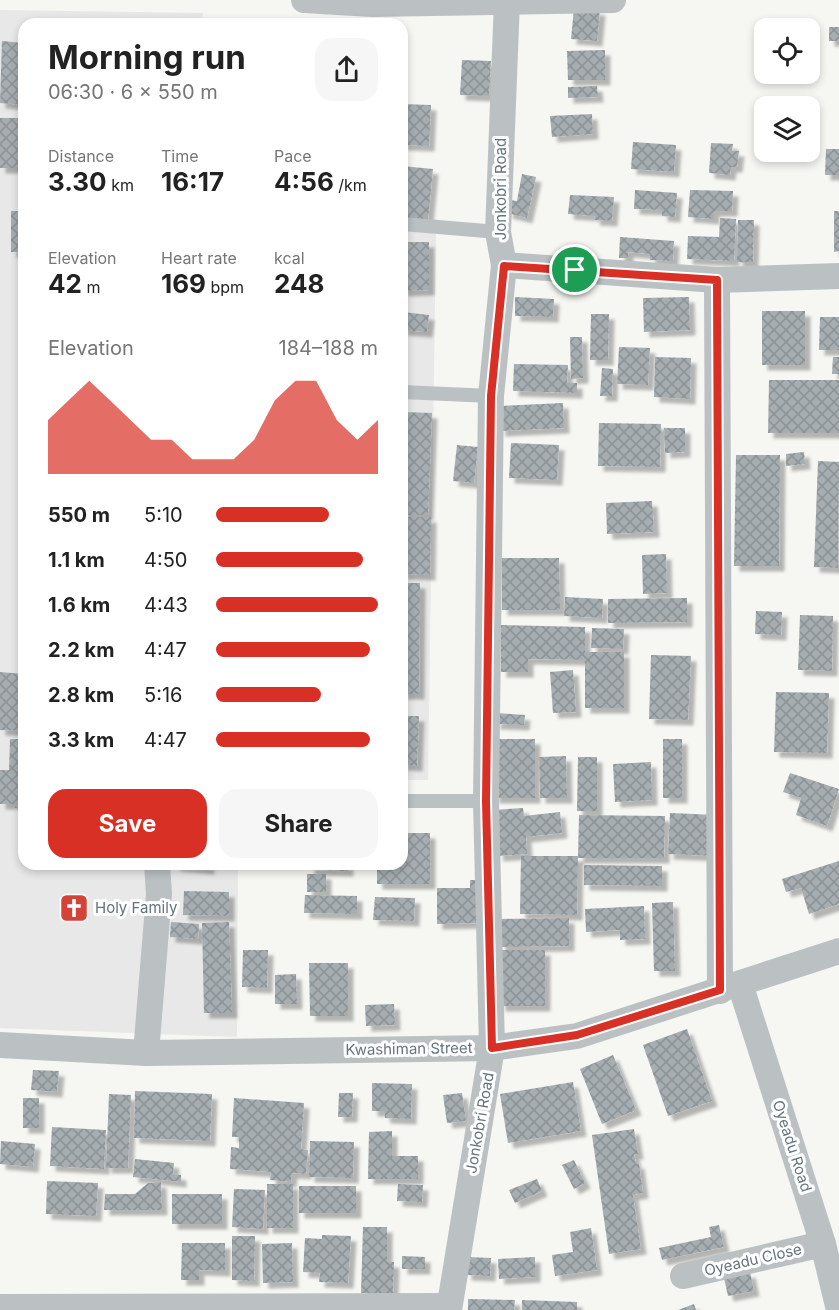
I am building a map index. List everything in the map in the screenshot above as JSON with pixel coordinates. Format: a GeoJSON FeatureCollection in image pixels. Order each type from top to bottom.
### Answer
{"type":"FeatureCollection","features":[{"type":"Feature","properties":{"kind":"street"},"geometry":{"type":"LineString","coordinates":[[304,0],[372,4],[613,0]]}},
{"type":"Feature","properties":{"kind":"street","name":"Jonkobri Road"},"geometry":{"type":"LineString","coordinates":[[449,1308],[492,1048],[486,801],[491,396],[504,266],[498,232],[507,0]]}},
{"type":"Feature","properties":{"kind":"street"},"geometry":{"type":"LineString","coordinates":[[504,266],[717,280],[839,276]]}},
{"type":"Feature","properties":{"kind":"street","name":"Oyeadu Road"},"geometry":{"type":"LineString","coordinates":[[717,280],[730,987],[823,1244],[839,1310]]}},
{"type":"Feature","properties":{"kind":"street"},"geometry":{"type":"LineString","coordinates":[[146,1053],[159,894],[157,870]]}},
{"type":"Feature","properties":{"kind":"street","name":"Kwashiman Street"},"geometry":{"type":"LineString","coordinates":[[0,1045],[146,1053],[492,1048],[577,1035],[839,951]]}},
{"type":"Feature","properties":{"kind":"street","name":"Oyeadu Close"},"geometry":{"type":"LineString","coordinates":[[683,1276],[823,1244]]}},
{"type":"Feature","properties":{"kind":"street"},"geometry":{"type":"LineString","coordinates":[[0,1307],[449,1308]]}},
{"type":"Feature","properties":{"kind":"lane"},"geometry":{"type":"LineString","coordinates":[[408,224],[498,232]]}},
{"type":"Feature","properties":{"kind":"lane"},"geometry":{"type":"LineString","coordinates":[[408,392],[491,396]]}},
{"type":"Feature","properties":{"kind":"lane"},"geometry":{"type":"LineString","coordinates":[[408,801],[486,801]]}},
{"type":"Feature","properties":{"kind":"shaded area"},"geometry":{"type":"Polygon","coordinates":[[[0,10],[203,13],[203,18],[18,18],[18,870],[238,870],[237,1037],[0,1028],[0,10]]]}},
{"type":"Feature","properties":{"kind":"shaded area"},"geometry":{"type":"Polygon","coordinates":[[[408,227],[436,228],[428,780],[408,780],[408,227]]]}},
{"type":"Feature","properties":{"kind":"building"},"geometry":{"type":"Polygon","coordinates":[[[574,8],[600,10],[597,41],[571,39],[574,8]]]}},
{"type":"Feature","properties":{"kind":"building"},"geometry":{"type":"Polygon","coordinates":[[[829,27],[839,27],[839,41],[829,41],[829,27]]]}},
{"type":"Feature","properties":{"kind":"building"},"geometry":{"type":"Polygon","coordinates":[[[2,41],[18,42],[18,104],[0,103],[2,41]]]}},
{"type":"Feature","properties":{"kind":"building"},"geometry":{"type":"Polygon","coordinates":[[[605,50],[605,80],[568,80],[567,51],[605,50]]]}},
{"type":"Feature","properties":{"kind":"building"},"geometry":{"type":"Polygon","coordinates":[[[462,60],[491,61],[489,96],[460,95],[462,60]]]}},
{"type":"Feature","properties":{"kind":"building"},"geometry":{"type":"Polygon","coordinates":[[[597,86],[598,97],[568,98],[568,87],[597,86]]]}},
{"type":"Feature","properties":{"kind":"building"},"geometry":{"type":"Polygon","coordinates":[[[408,104],[431,105],[429,146],[408,145],[408,104]]]}},
{"type":"Feature","properties":{"kind":"building"},"geometry":{"type":"Polygon","coordinates":[[[592,114],[593,134],[552,137],[550,116],[592,114]]]}},
{"type":"Feature","properties":{"kind":"building"},"geometry":{"type":"Polygon","coordinates":[[[0,118],[18,118],[18,168],[0,168],[0,118]]]}},
{"type":"Feature","properties":{"kind":"building"},"geometry":{"type":"Polygon","coordinates":[[[633,142],[676,145],[674,172],[631,169],[633,142]]]}},
{"type":"Feature","properties":{"kind":"building"},"geometry":{"type":"Polygon","coordinates":[[[711,143],[733,144],[732,151],[739,151],[737,167],[731,167],[730,175],[709,173],[711,143]]]}},
{"type":"Feature","properties":{"kind":"building"},"geometry":{"type":"Polygon","coordinates":[[[826,149],[839,149],[839,175],[825,175],[826,149]]]}},
{"type":"Feature","properties":{"kind":"building"},"geometry":{"type":"Polygon","coordinates":[[[408,167],[433,169],[428,220],[408,218],[408,167]]]}},
{"type":"Feature","properties":{"kind":"building"},"geometry":{"type":"Polygon","coordinates":[[[522,174],[536,177],[527,218],[507,213],[510,200],[517,201],[522,174]]]}},
{"type":"Feature","properties":{"kind":"building"},"geometry":{"type":"Polygon","coordinates":[[[635,190],[677,193],[675,217],[662,216],[662,210],[634,209],[635,190]]]}},
{"type":"Feature","properties":{"kind":"building"},"geometry":{"type":"Polygon","coordinates":[[[690,190],[733,191],[732,211],[714,211],[714,219],[688,217],[690,190]]]}},
{"type":"Feature","properties":{"kind":"building"},"geometry":{"type":"Polygon","coordinates":[[[570,195],[614,197],[612,221],[594,220],[595,216],[568,214],[570,195]]]}},
{"type":"Feature","properties":{"kind":"building"},"geometry":{"type":"Polygon","coordinates":[[[11,211],[18,211],[18,252],[11,252],[11,211]]]}},
{"type":"Feature","properties":{"kind":"building"},"geometry":{"type":"Polygon","coordinates":[[[834,211],[839,211],[839,251],[834,252],[834,211]]]}},
{"type":"Feature","properties":{"kind":"building"},"geometry":{"type":"Polygon","coordinates":[[[720,218],[736,219],[734,261],[687,259],[688,236],[719,237],[720,218]]]}},
{"type":"Feature","properties":{"kind":"building"},"geometry":{"type":"Polygon","coordinates":[[[738,220],[754,220],[753,263],[737,262],[738,220]]]}},
{"type":"Feature","properties":{"kind":"building"},"geometry":{"type":"Polygon","coordinates":[[[620,237],[674,241],[673,261],[650,260],[650,254],[628,252],[628,258],[619,258],[620,237]]]}},
{"type":"Feature","properties":{"kind":"building"},"geometry":{"type":"Polygon","coordinates":[[[408,242],[429,242],[429,290],[408,291],[408,242]]]}},
{"type":"Feature","properties":{"kind":"building"},"geometry":{"type":"Polygon","coordinates":[[[515,297],[554,299],[553,317],[515,316],[515,297]]]}},
{"type":"Feature","properties":{"kind":"building"},"geometry":{"type":"Polygon","coordinates":[[[689,297],[690,330],[644,332],[643,298],[689,297]]]}},
{"type":"Feature","properties":{"kind":"building"},"geometry":{"type":"Polygon","coordinates":[[[762,311],[805,311],[805,365],[762,365],[762,311]]]}},
{"type":"Feature","properties":{"kind":"building"},"geometry":{"type":"Polygon","coordinates":[[[408,313],[429,315],[427,332],[408,330],[408,313]]]}},
{"type":"Feature","properties":{"kind":"building"},"geometry":{"type":"Polygon","coordinates":[[[591,314],[609,314],[608,360],[590,360],[591,314]]]}},
{"type":"Feature","properties":{"kind":"building"},"geometry":{"type":"Polygon","coordinates":[[[820,317],[839,317],[839,350],[819,350],[820,317]]]}},
{"type":"Feature","properties":{"kind":"building"},"geometry":{"type":"Polygon","coordinates":[[[570,337],[582,337],[583,378],[571,379],[570,337]]]}},
{"type":"Feature","properties":{"kind":"building"},"geometry":{"type":"Polygon","coordinates":[[[619,347],[650,348],[648,385],[617,384],[619,347]]]}},
{"type":"Feature","properties":{"kind":"building"},"geometry":{"type":"Polygon","coordinates":[[[655,357],[691,358],[690,399],[654,397],[655,357]]]}},
{"type":"Feature","properties":{"kind":"building"},"geometry":{"type":"Polygon","coordinates":[[[833,357],[839,357],[839,374],[832,374],[833,357]]]}},
{"type":"Feature","properties":{"kind":"building"},"geometry":{"type":"Polygon","coordinates":[[[514,364],[568,365],[567,383],[577,383],[577,393],[513,391],[514,364]]]}},
{"type":"Feature","properties":{"kind":"building"},"geometry":{"type":"Polygon","coordinates":[[[602,368],[613,369],[612,396],[600,396],[602,368]]]}},
{"type":"Feature","properties":{"kind":"building"},"geometry":{"type":"Polygon","coordinates":[[[769,380],[839,380],[839,433],[768,433],[769,380]]]}},
{"type":"Feature","properties":{"kind":"building"},"geometry":{"type":"Polygon","coordinates":[[[563,403],[564,428],[500,431],[499,406],[563,403]]]}},
{"type":"Feature","properties":{"kind":"building"},"geometry":{"type":"Polygon","coordinates":[[[408,412],[432,413],[428,515],[408,515],[408,412]]]}},
{"type":"Feature","properties":{"kind":"building"},"geometry":{"type":"Polygon","coordinates":[[[599,423],[661,424],[660,467],[598,466],[599,423]]]}},
{"type":"Feature","properties":{"kind":"building"},"geometry":{"type":"Polygon","coordinates":[[[664,428],[685,428],[685,452],[665,453],[664,428]]]}},
{"type":"Feature","properties":{"kind":"building"},"geometry":{"type":"Polygon","coordinates":[[[511,443],[559,445],[557,480],[509,478],[511,443]]]}},
{"type":"Feature","properties":{"kind":"building"},"geometry":{"type":"Polygon","coordinates":[[[457,445],[478,447],[474,483],[453,481],[457,445]]]}},
{"type":"Feature","properties":{"kind":"building"},"geometry":{"type":"Polygon","coordinates":[[[804,452],[805,464],[786,466],[786,454],[804,452]]]}},
{"type":"Feature","properties":{"kind":"building"},"geometry":{"type":"Polygon","coordinates":[[[736,455],[780,455],[779,566],[734,566],[736,455]]]}},
{"type":"Feature","properties":{"kind":"building"},"geometry":{"type":"Polygon","coordinates":[[[818,461],[839,462],[838,568],[814,567],[818,461]]]}},
{"type":"Feature","properties":{"kind":"building"},"geometry":{"type":"Polygon","coordinates":[[[652,501],[654,532],[607,534],[606,503],[652,501]]]}},
{"type":"Feature","properties":{"kind":"building"},"geometry":{"type":"Polygon","coordinates":[[[408,517],[431,517],[430,575],[408,574],[408,517]]]}},
{"type":"Feature","properties":{"kind":"building"},"geometry":{"type":"Polygon","coordinates":[[[666,554],[667,593],[643,594],[642,555],[666,554]]]}},
{"type":"Feature","properties":{"kind":"building"},"geometry":{"type":"Polygon","coordinates":[[[502,558],[559,558],[560,610],[502,610],[502,558]]]}},
{"type":"Feature","properties":{"kind":"building"},"geometry":{"type":"Polygon","coordinates":[[[408,583],[420,583],[419,694],[408,694],[408,583]]]}},
{"type":"Feature","properties":{"kind":"building"},"geometry":{"type":"Polygon","coordinates":[[[565,597],[603,599],[602,618],[564,616],[565,597]]]}},
{"type":"Feature","properties":{"kind":"building"},"geometry":{"type":"Polygon","coordinates":[[[687,598],[687,622],[608,623],[608,599],[687,598]]]}},
{"type":"Feature","properties":{"kind":"building"},"geometry":{"type":"Polygon","coordinates":[[[756,611],[782,612],[781,635],[755,634],[756,611]]]}},
{"type":"Feature","properties":{"kind":"building"},"geometry":{"type":"Polygon","coordinates":[[[800,615],[833,616],[832,671],[798,670],[800,615]]]}},
{"type":"Feature","properties":{"kind":"building"},"geometry":{"type":"Polygon","coordinates":[[[501,625],[585,627],[585,652],[624,652],[624,708],[585,708],[585,660],[528,659],[528,672],[501,672],[501,625]]]}},
{"type":"Feature","properties":{"kind":"building"},"geometry":{"type":"Polygon","coordinates":[[[592,628],[624,629],[623,649],[591,648],[592,628]]]}},
{"type":"Feature","properties":{"kind":"building"},"geometry":{"type":"Polygon","coordinates":[[[651,655],[691,656],[688,720],[649,719],[651,655]]]}},
{"type":"Feature","properties":{"kind":"building"},"geometry":{"type":"Polygon","coordinates":[[[573,670],[576,712],[553,713],[550,672],[573,670]]]}},
{"type":"Feature","properties":{"kind":"building"},"geometry":{"type":"Polygon","coordinates":[[[0,672],[18,674],[18,731],[0,730],[0,672]]]}},
{"type":"Feature","properties":{"kind":"building"},"geometry":{"type":"Polygon","coordinates":[[[776,692],[829,693],[827,753],[774,752],[776,692]]]}},
{"type":"Feature","properties":{"kind":"building"},"geometry":{"type":"Polygon","coordinates":[[[496,713],[525,715],[524,725],[495,724],[496,713]]]}},
{"type":"Feature","properties":{"kind":"building"},"geometry":{"type":"Polygon","coordinates":[[[408,716],[419,716],[417,766],[408,765],[408,716]]]}},
{"type":"Feature","properties":{"kind":"building"},"geometry":{"type":"Polygon","coordinates":[[[10,739],[18,739],[18,808],[15,808],[15,804],[0,804],[0,770],[9,770],[10,739]]]}},
{"type":"Feature","properties":{"kind":"building"},"geometry":{"type":"Polygon","coordinates":[[[494,739],[535,739],[535,798],[494,798],[494,739]]]}},
{"type":"Feature","properties":{"kind":"building"},"geometry":{"type":"Polygon","coordinates":[[[663,739],[682,739],[682,798],[663,798],[663,739]]]}},
{"type":"Feature","properties":{"kind":"building"},"geometry":{"type":"Polygon","coordinates":[[[566,756],[567,798],[540,798],[539,757],[566,756]]]}},
{"type":"Feature","properties":{"kind":"building"},"geometry":{"type":"Polygon","coordinates":[[[578,757],[597,757],[597,811],[577,811],[578,757]]]}},
{"type":"Feature","properties":{"kind":"building"},"geometry":{"type":"Polygon","coordinates":[[[651,762],[652,800],[615,802],[613,764],[651,762]]]}},
{"type":"Feature","properties":{"kind":"building"},"geometry":{"type":"Polygon","coordinates":[[[790,773],[839,789],[827,826],[796,815],[801,798],[783,792],[790,773]]]}},
{"type":"Feature","properties":{"kind":"building"},"geometry":{"type":"Polygon","coordinates":[[[523,808],[524,816],[560,812],[562,833],[526,837],[527,854],[498,856],[494,810],[523,808]]]}},
{"type":"Feature","properties":{"kind":"building"},"geometry":{"type":"Polygon","coordinates":[[[670,813],[716,815],[715,856],[668,854],[670,813]]]}},
{"type":"Feature","properties":{"kind":"building"},"geometry":{"type":"Polygon","coordinates":[[[579,815],[665,816],[664,858],[578,858],[579,815]]]}},
{"type":"Feature","properties":{"kind":"building"},"geometry":{"type":"Polygon","coordinates":[[[408,833],[430,833],[430,884],[377,884],[377,870],[408,870],[408,833]]]}},
{"type":"Feature","properties":{"kind":"building"},"geometry":{"type":"Polygon","coordinates":[[[521,856],[578,856],[577,915],[520,914],[521,856]]]}},
{"type":"Feature","properties":{"kind":"building"},"geometry":{"type":"Polygon","coordinates":[[[839,861],[839,904],[809,914],[801,888],[786,892],[782,879],[839,861]]]}},
{"type":"Feature","properties":{"kind":"building"},"geometry":{"type":"Polygon","coordinates":[[[584,865],[662,866],[662,886],[584,885],[584,865]]]}},
{"type":"Feature","properties":{"kind":"building"},"geometry":{"type":"Polygon","coordinates":[[[307,874],[326,874],[326,892],[307,892],[307,874]]]}},
{"type":"Feature","properties":{"kind":"building"},"geometry":{"type":"Polygon","coordinates":[[[470,880],[485,880],[479,923],[437,924],[437,888],[470,888],[470,880]]]}},
{"type":"Feature","properties":{"kind":"building"},"geometry":{"type":"Polygon","coordinates":[[[184,891],[229,892],[229,916],[183,915],[184,891]]]}},
{"type":"Feature","properties":{"kind":"building"},"geometry":{"type":"Polygon","coordinates":[[[305,895],[357,896],[357,914],[304,913],[305,895]]]}},
{"type":"Feature","properties":{"kind":"building"},"geometry":{"type":"Polygon","coordinates":[[[375,897],[415,898],[414,921],[373,920],[375,897]]]}},
{"type":"Feature","properties":{"kind":"building"},"geometry":{"type":"Polygon","coordinates":[[[673,902],[675,971],[654,971],[652,903],[673,902]]]}},
{"type":"Feature","properties":{"kind":"building"},"geometry":{"type":"Polygon","coordinates":[[[644,906],[645,939],[620,940],[620,930],[586,932],[585,909],[644,906]]]}},
{"type":"Feature","properties":{"kind":"building"},"geometry":{"type":"Polygon","coordinates":[[[569,918],[569,946],[500,947],[500,919],[569,918]]]}},
{"type":"Feature","properties":{"kind":"building"},"geometry":{"type":"Polygon","coordinates":[[[171,922],[199,924],[198,939],[170,937],[171,922]]]}},
{"type":"Feature","properties":{"kind":"building"},"geometry":{"type":"Polygon","coordinates":[[[229,922],[232,1013],[204,1013],[202,923],[229,922]]]}},
{"type":"Feature","properties":{"kind":"building"},"geometry":{"type":"Polygon","coordinates":[[[243,950],[268,950],[267,988],[242,987],[243,950]]]}},
{"type":"Feature","properties":{"kind":"building"},"geometry":{"type":"Polygon","coordinates":[[[500,950],[545,950],[545,1006],[500,1006],[500,950]]]}},
{"type":"Feature","properties":{"kind":"building"},"geometry":{"type":"Polygon","coordinates":[[[309,963],[348,963],[348,1016],[310,1016],[309,963]]]}},
{"type":"Feature","properties":{"kind":"building"},"geometry":{"type":"Polygon","coordinates":[[[296,974],[297,1004],[275,1004],[275,975],[296,974]]]}},
{"type":"Feature","properties":{"kind":"building"},"geometry":{"type":"Polygon","coordinates":[[[394,1004],[395,1025],[366,1026],[365,1005],[394,1004]]]}},
{"type":"Feature","properties":{"kind":"building"},"geometry":{"type":"Polygon","coordinates":[[[687,1029],[712,1101],[668,1116],[643,1045],[687,1029]]]}},
{"type":"Feature","properties":{"kind":"building"},"geometry":{"type":"Polygon","coordinates":[[[613,1055],[636,1110],[602,1124],[580,1069],[613,1055]]]}},
{"type":"Feature","properties":{"kind":"building"},"geometry":{"type":"Polygon","coordinates":[[[33,1070],[59,1071],[57,1092],[31,1090],[33,1070]]]}},
{"type":"Feature","properties":{"kind":"building"},"geometry":{"type":"Polygon","coordinates":[[[573,1082],[581,1131],[508,1143],[500,1094],[573,1082]]]}},
{"type":"Feature","properties":{"kind":"building"},"geometry":{"type":"Polygon","coordinates":[[[372,1083],[412,1084],[411,1119],[385,1118],[384,1111],[372,1111],[372,1083]]]}},
{"type":"Feature","properties":{"kind":"building"},"geometry":{"type":"Polygon","coordinates":[[[135,1091],[212,1094],[210,1141],[134,1138],[135,1091]]]}},
{"type":"Feature","properties":{"kind":"building"},"geometry":{"type":"Polygon","coordinates":[[[339,1093],[353,1093],[352,1117],[338,1117],[339,1093]]]}},
{"type":"Feature","properties":{"kind":"building"},"geometry":{"type":"Polygon","coordinates":[[[462,1093],[466,1121],[447,1123],[443,1095],[462,1093]]]}},
{"type":"Feature","properties":{"kind":"building"},"geometry":{"type":"Polygon","coordinates":[[[109,1094],[131,1095],[128,1168],[106,1168],[109,1094]]]}},
{"type":"Feature","properties":{"kind":"building"},"geometry":{"type":"Polygon","coordinates":[[[23,1098],[39,1098],[39,1128],[23,1128],[23,1098]]]}},
{"type":"Feature","properties":{"kind":"building"},"geometry":{"type":"Polygon","coordinates":[[[234,1098],[304,1103],[301,1149],[308,1150],[306,1174],[292,1173],[291,1182],[270,1180],[271,1172],[230,1169],[231,1147],[239,1148],[239,1137],[232,1137],[234,1098]]]}},
{"type":"Feature","properties":{"kind":"building"},"geometry":{"type":"Polygon","coordinates":[[[52,1127],[106,1130],[104,1169],[50,1166],[52,1127]]]}},
{"type":"Feature","properties":{"kind":"building"},"geometry":{"type":"Polygon","coordinates":[[[634,1129],[638,1154],[634,1154],[636,1164],[639,1163],[643,1193],[633,1195],[641,1249],[609,1254],[592,1135],[634,1129]]]}},
{"type":"Feature","properties":{"kind":"building"},"geometry":{"type":"Polygon","coordinates":[[[392,1131],[392,1156],[418,1156],[418,1179],[368,1179],[369,1132],[392,1131]]]}},
{"type":"Feature","properties":{"kind":"building"},"geometry":{"type":"Polygon","coordinates":[[[1,1141],[35,1144],[33,1167],[0,1164],[1,1141]]]}},
{"type":"Feature","properties":{"kind":"building"},"geometry":{"type":"Polygon","coordinates":[[[310,1141],[354,1142],[353,1178],[309,1177],[310,1141]]]}},
{"type":"Feature","properties":{"kind":"building"},"geometry":{"type":"Polygon","coordinates":[[[135,1159],[174,1163],[173,1174],[181,1175],[181,1182],[133,1177],[135,1159]]]}},
{"type":"Feature","properties":{"kind":"building"},"geometry":{"type":"Polygon","coordinates":[[[574,1160],[585,1183],[574,1189],[562,1165],[574,1160]]]}},
{"type":"Feature","properties":{"kind":"building"},"geometry":{"type":"Polygon","coordinates":[[[537,1179],[542,1191],[515,1203],[509,1190],[537,1179]]]}},
{"type":"Feature","properties":{"kind":"building"},"geometry":{"type":"Polygon","coordinates":[[[47,1181],[98,1183],[96,1216],[46,1214],[47,1181]]]}},
{"type":"Feature","properties":{"kind":"building"},"geometry":{"type":"Polygon","coordinates":[[[161,1182],[162,1210],[104,1210],[105,1194],[135,1194],[148,1183],[161,1182]]]}},
{"type":"Feature","properties":{"kind":"building"},"geometry":{"type":"Polygon","coordinates":[[[267,1184],[293,1184],[293,1228],[267,1228],[267,1184]]]}},
{"type":"Feature","properties":{"kind":"building"},"geometry":{"type":"Polygon","coordinates":[[[398,1184],[423,1185],[422,1202],[397,1201],[398,1184]]]}},
{"type":"Feature","properties":{"kind":"building"},"geometry":{"type":"Polygon","coordinates":[[[299,1186],[356,1186],[356,1213],[299,1213],[299,1186]]]}},
{"type":"Feature","properties":{"kind":"building"},"geometry":{"type":"Polygon","coordinates":[[[234,1189],[265,1190],[263,1229],[232,1227],[234,1189]]]}},
{"type":"Feature","properties":{"kind":"building"},"geometry":{"type":"Polygon","coordinates":[[[172,1194],[222,1194],[222,1224],[172,1224],[172,1194]]]}},
{"type":"Feature","properties":{"kind":"building"},"geometry":{"type":"Polygon","coordinates":[[[719,1225],[724,1247],[662,1260],[659,1248],[711,1237],[709,1227],[719,1225]]]}},
{"type":"Feature","properties":{"kind":"building"},"geometry":{"type":"Polygon","coordinates":[[[363,1227],[387,1227],[387,1262],[394,1262],[393,1293],[361,1293],[363,1227]]]}},
{"type":"Feature","properties":{"kind":"building"},"geometry":{"type":"Polygon","coordinates":[[[591,1228],[597,1270],[555,1276],[552,1255],[573,1252],[570,1232],[591,1228]]]}},
{"type":"Feature","properties":{"kind":"building"},"geometry":{"type":"Polygon","coordinates":[[[322,1235],[351,1236],[348,1283],[319,1282],[320,1273],[303,1272],[305,1238],[322,1239],[322,1235]]]}},
{"type":"Feature","properties":{"kind":"building"},"geometry":{"type":"Polygon","coordinates":[[[232,1236],[255,1236],[254,1281],[232,1280],[232,1236]]]}},
{"type":"Feature","properties":{"kind":"building"},"geometry":{"type":"Polygon","coordinates":[[[182,1243],[225,1243],[225,1271],[199,1270],[199,1280],[181,1280],[182,1243]]]}},
{"type":"Feature","properties":{"kind":"building"},"geometry":{"type":"Polygon","coordinates":[[[292,1243],[293,1282],[263,1283],[262,1244],[292,1243]]]}},
{"type":"Feature","properties":{"kind":"building"},"geometry":{"type":"Polygon","coordinates":[[[402,1256],[425,1257],[425,1269],[402,1269],[402,1256]]]}},
{"type":"Feature","properties":{"kind":"building"},"geometry":{"type":"Polygon","coordinates":[[[467,1257],[491,1258],[490,1276],[466,1275],[467,1257]]]}},
{"type":"Feature","properties":{"kind":"building"},"geometry":{"type":"Polygon","coordinates":[[[535,1257],[535,1277],[499,1279],[498,1259],[535,1257]]]}},
{"type":"Feature","properties":{"kind":"building"},"geometry":{"type":"Polygon","coordinates":[[[750,1272],[754,1291],[728,1296],[724,1278],[750,1272]]]}},
{"type":"Feature","properties":{"kind":"building"},"geometry":{"type":"Polygon","coordinates":[[[468,1299],[515,1300],[514,1310],[468,1310],[468,1299]]]}},
{"type":"Feature","properties":{"kind":"building"},"geometry":{"type":"Polygon","coordinates":[[[522,1300],[577,1302],[577,1310],[522,1310],[522,1300]]]}},
{"type":"Feature","properties":{"kind":"building"},"geometry":{"type":"Polygon","coordinates":[[[694,1304],[696,1310],[678,1310],[694,1304]]]}},
{"type":"Feature","properties":{"kind":"place","name":"Holy Family"},"geometry":{"type":"Point","coordinates":[74,908]}},
{"type":"Feature","properties":{"kind":"route"},"geometry":{"type":"LineString","coordinates":[[504,266],[575,270],[717,280],[720,990],[577,1035],[492,1048],[486,801],[491,396],[504,266]]}}]}
